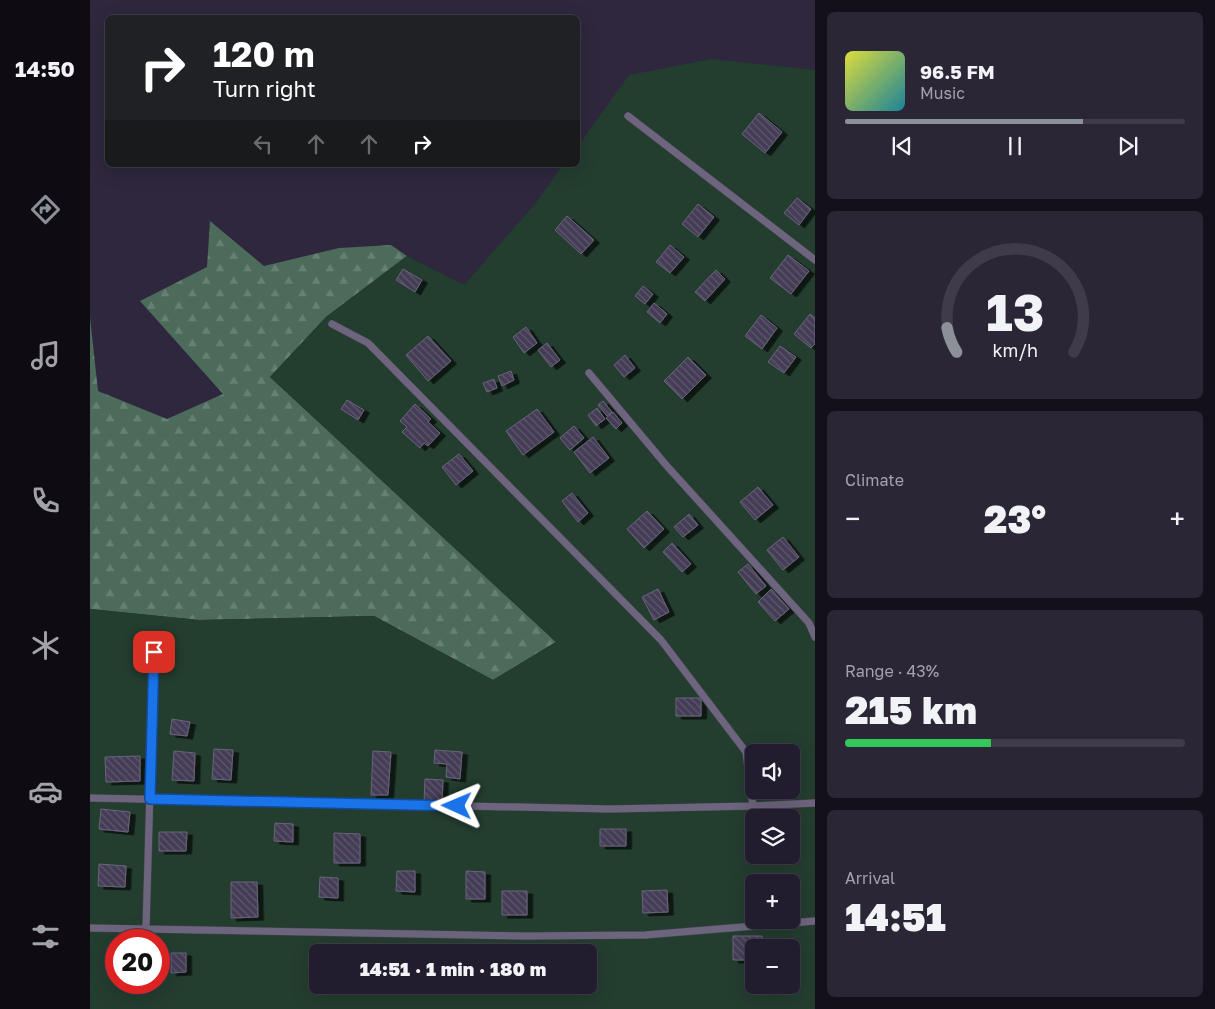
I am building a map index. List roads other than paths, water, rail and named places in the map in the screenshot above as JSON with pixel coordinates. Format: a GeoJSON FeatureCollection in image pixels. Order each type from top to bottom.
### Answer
{"type":"FeatureCollection","features":[{"type":"Feature","properties":{"kind":"lane"},"geometry":{"type":"LineString","coordinates":[[628,116],[815,260]]}},
{"type":"Feature","properties":{"kind":"lane"},"geometry":{"type":"LineString","coordinates":[[332,324],[368,344],[662,640],[746,752],[753,806]]}},
{"type":"Feature","properties":{"kind":"lane"},"geometry":{"type":"LineString","coordinates":[[590,373],[666,465],[809,623],[815,638]]}},
{"type":"Feature","properties":{"kind":"lane"},"geometry":{"type":"LineString","coordinates":[[90,928],[146,929],[154,652]]}},
{"type":"Feature","properties":{"kind":"lane"},"geometry":{"type":"LineString","coordinates":[[90,798],[610,809],[815,804]]}},
{"type":"Feature","properties":{"kind":"lane"},"geometry":{"type":"LineString","coordinates":[[170,929],[536,936],[645,935],[815,921]]}}]}
